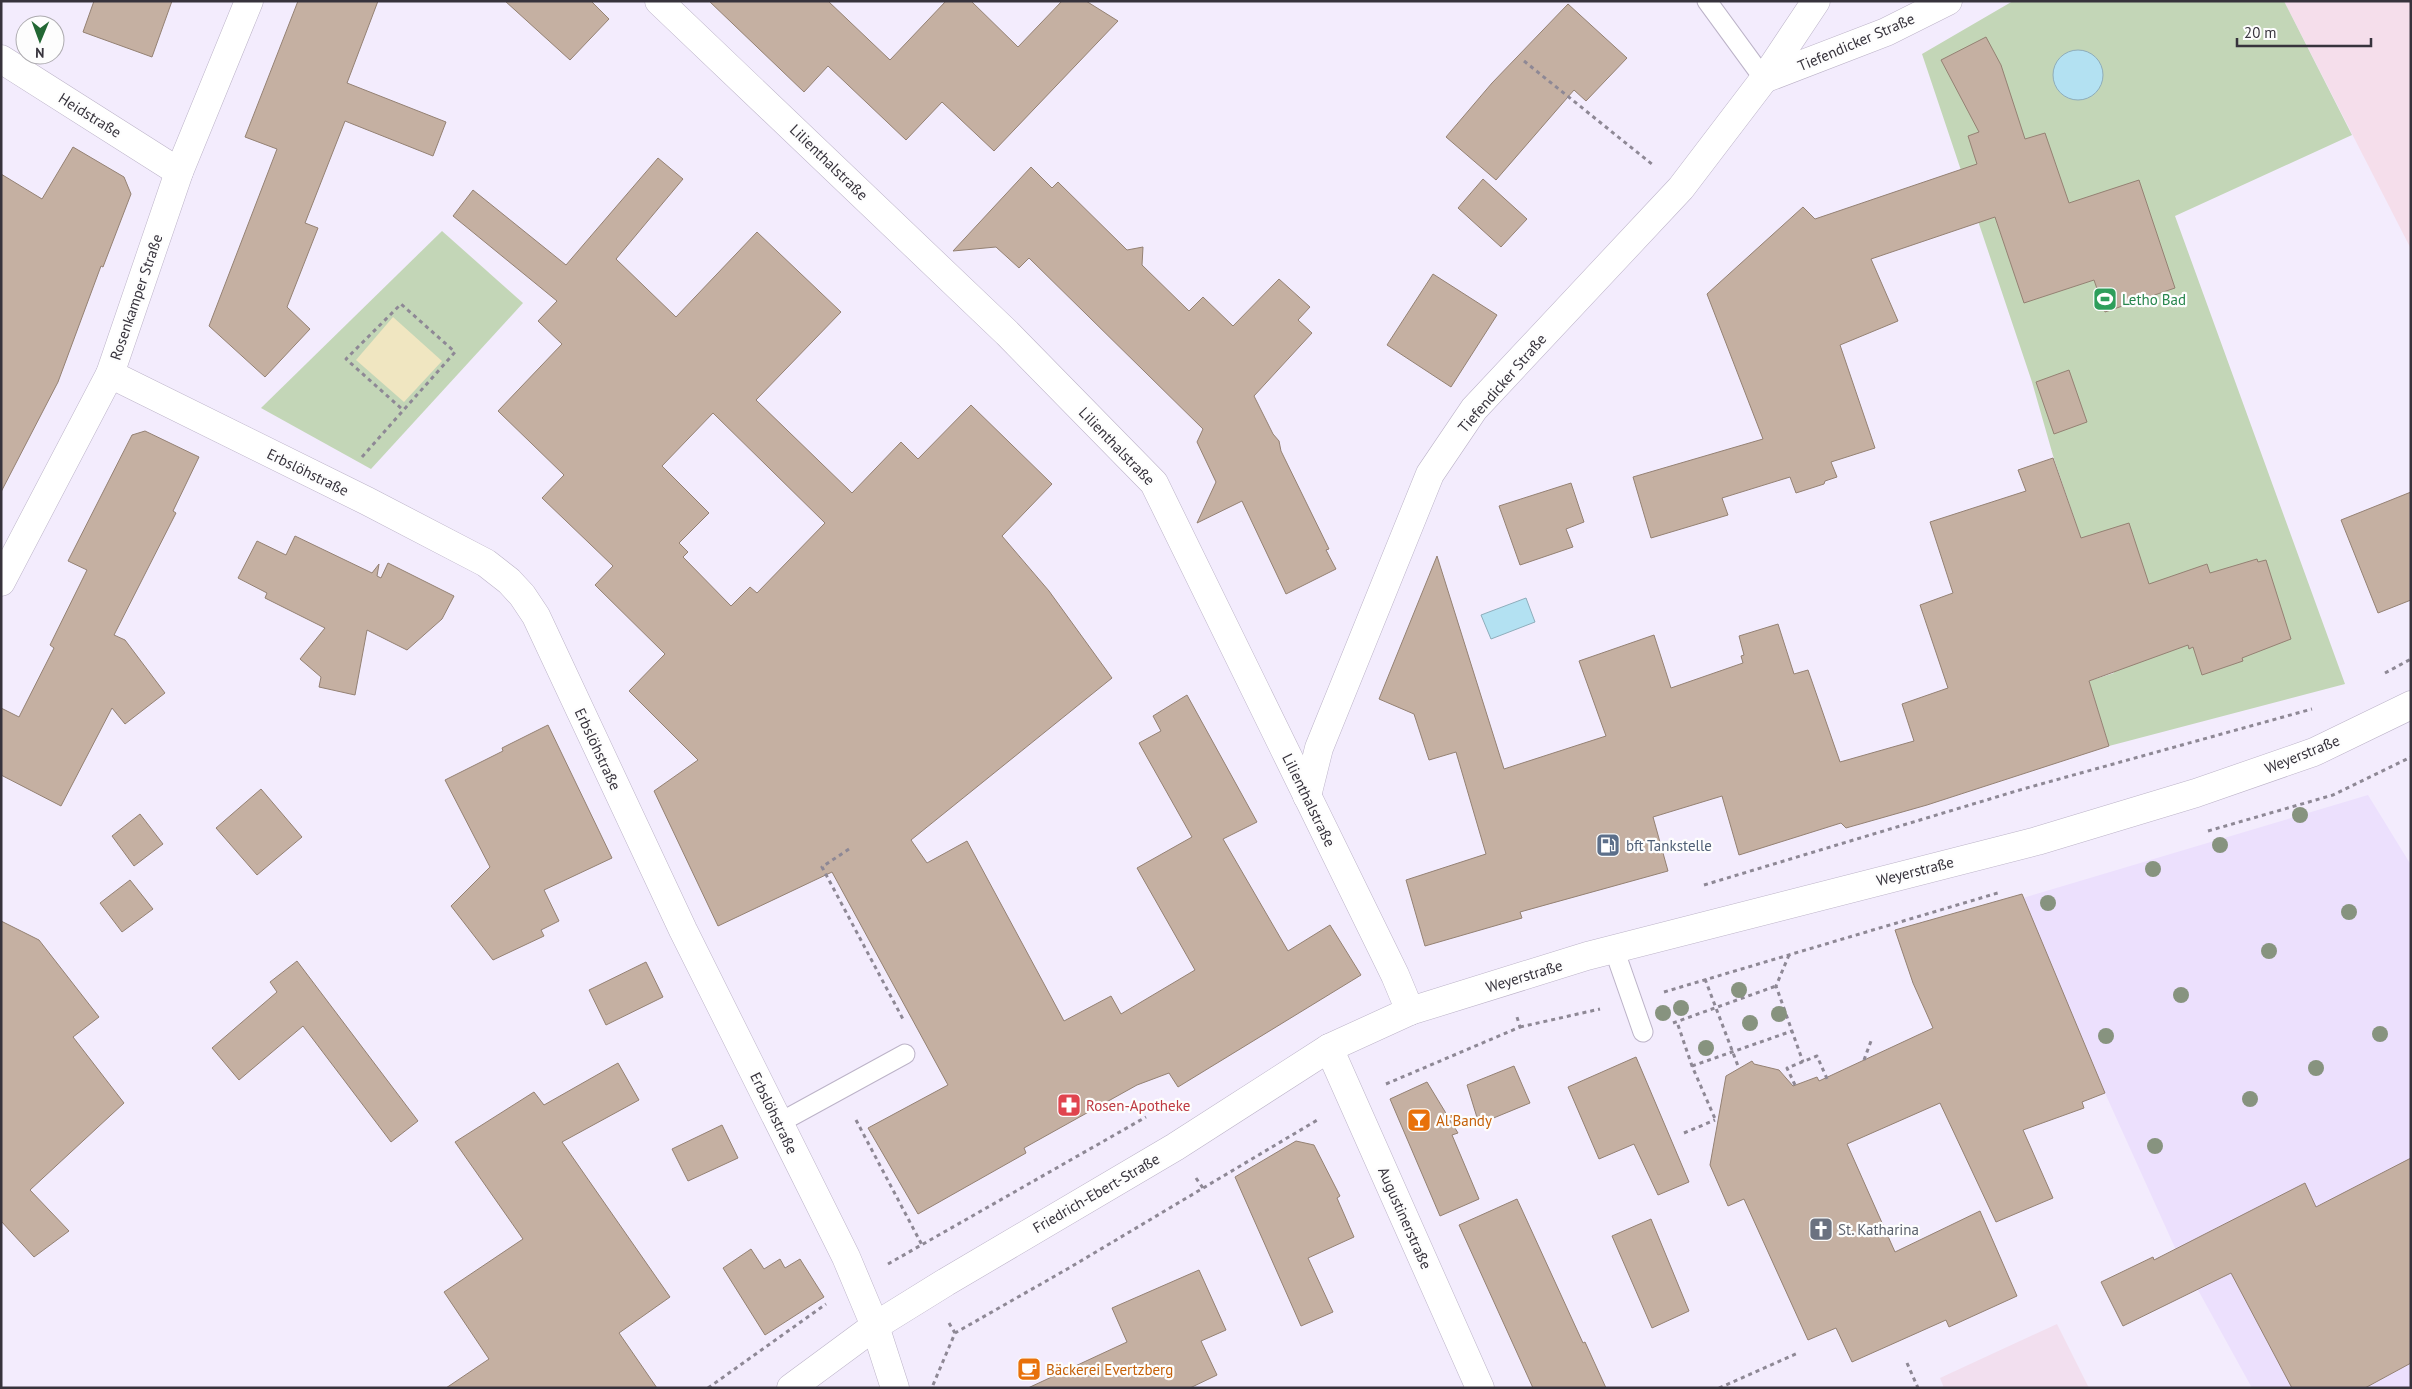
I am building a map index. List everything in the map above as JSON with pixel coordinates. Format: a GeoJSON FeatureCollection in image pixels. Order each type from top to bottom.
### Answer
{"type":"FeatureCollection","features":[{"type":"Feature","properties":{"kind":"street","name":"Rosenkamper Straße"},"geometry":{"type":"LineString","coordinates":[[1,582],[110,374],[179,172],[249,1]]}},
{"type":"Feature","properties":{"kind":"street","name":"Lilienthalstraße"},"geometry":{"type":"LineString","coordinates":[[659,1],[1007,333],[1154,483],[1396,975],[1410,1011]]}},
{"type":"Feature","properties":{"kind":"street","name":"Tiefendicker Straße"},"geometry":{"type":"LineString","coordinates":[[1307,796],[1319,748],[1430,474],[1474,409],[1680,188],[1764,79],[1816,1]]}},
{"type":"Feature","properties":{"kind":"street","name":"Tiefendicker Straße"},"geometry":{"type":"LineString","coordinates":[[1764,79],[1886,32],[1948,1]]}},
{"type":"Feature","properties":{"kind":"street","name":"Heidstraße"},"geometry":{"type":"LineString","coordinates":[[1,59],[179,172]]}},
{"type":"Feature","properties":{"kind":"street","name":"Erbslöhstraße"},"geometry":{"type":"LineString","coordinates":[[110,374],[486,563],[509,581],[533,611],[683,930],[846,1257],[875,1326],[895,1388]]}},
{"type":"Feature","properties":{"kind":"street","name":"Weyerstraße"},"geometry":{"type":"LineString","coordinates":[[1410,1011],[1614,949],[2037,841],[2196,793],[2314,752],[2411,705]]}},
{"type":"Feature","properties":{"kind":"street","name":"Friedrich-Ebert-Straße"},"geometry":{"type":"LineString","coordinates":[[791,1388],[875,1326],[1175,1147],[1329,1048],[1410,1011]]}},
{"type":"Feature","properties":{"kind":"street","name":"Augustinerstraße"},"geometry":{"type":"LineString","coordinates":[[1329,1048],[1480,1388]]}},
{"type":"Feature","properties":{"kind":"lane"},"geometry":{"type":"LineString","coordinates":[[1707,1],[1764,79]]}},
{"type":"Feature","properties":{"kind":"lane"},"geometry":{"type":"LineString","coordinates":[[1614,949],[1643,1032]]}},
{"type":"Feature","properties":{"kind":"lane"},"geometry":{"type":"LineString","coordinates":[[779,1123],[905,1054]]}},
{"type":"Feature","properties":{"kind":"path"},"geometry":{"type":"LineString","coordinates":[[1524,61],[1680,188]]}},
{"type":"Feature","properties":{"kind":"path"},"geometry":{"type":"LineString","coordinates":[[341,489],[358,461],[455,352],[400,304],[346,359],[403,410]]}},
{"type":"Feature","properties":{"kind":"path"},"geometry":{"type":"LineString","coordinates":[[2404,662],[2411,659]]}},
{"type":"Feature","properties":{"kind":"path"},"geometry":{"type":"LineString","coordinates":[[2333,796],[2411,757]]}},
{"type":"Feature","properties":{"kind":"path"},"geometry":{"type":"LineString","coordinates":[[932,1388],[956,1333],[1069,1268],[1352,1098],[1520,1027],[1631,1002],[1830,943]]}},
{"type":"Feature","properties":{"kind":"path"},"geometry":{"type":"LineString","coordinates":[[1790,955],[1776,986],[1803,1062]]}},
{"type":"Feature","properties":{"kind":"path"},"geometry":{"type":"LineString","coordinates":[[1705,979],[1738,1066]]}},
{"type":"Feature","properties":{"kind":"path"},"geometry":{"type":"LineString","coordinates":[[1506,982],[1520,1027]]}},
{"type":"Feature","properties":{"kind":"path"},"geometry":{"type":"LineString","coordinates":[[1643,1032],[1677,1022],[1776,986]]}},
{"type":"Feature","properties":{"kind":"path"},"geometry":{"type":"LineString","coordinates":[[1677,1022],[1692,1066],[1715,1120],[1684,1133]]}},
{"type":"Feature","properties":{"kind":"path"},"geometry":{"type":"LineString","coordinates":[[1692,1066],[1792,1031]]}},
{"type":"Feature","properties":{"kind":"path"},"geometry":{"type":"LineString","coordinates":[[1864,1060],[1871,1042]]}},
{"type":"Feature","properties":{"kind":"path"},"geometry":{"type":"LineString","coordinates":[[1795,1086],[1787,1068],[1817,1056],[1828,1081]]}},
{"type":"Feature","properties":{"kind":"path"},"geometry":{"type":"LineString","coordinates":[[1720,1388],[1798,1353]]}},
{"type":"Feature","properties":{"kind":"path"},"geometry":{"type":"LineString","coordinates":[[1906,1363],[1918,1388]]}},
{"type":"Feature","properties":{"kind":"shaded area"},"geometry":{"type":"Polygon","coordinates":[[[2284,1],[2411,1],[2411,249],[2284,1]]]}},
{"type":"Feature","properties":{"kind":"shaded area"},"geometry":{"type":"Polygon","coordinates":[[[2368,795],[2411,865],[2411,1388],[2252,1388],[2176,1250],[2105,1093],[2023,898],[2368,795]]]}},
{"type":"Feature","properties":{"kind":"shaded area"},"geometry":{"type":"Polygon","coordinates":[[[2057,1324],[2089,1388],[1944,1388],[1940,1378],[2057,1324]]]}},
{"type":"Feature","properties":{"kind":"green space","name":"Letho Bad"},"geometry":{"type":"Polygon","coordinates":[[[2013,1],[2284,1],[2352,135],[2175,216],[2345,684],[2109,746],[2089,681],[2114,673],[2110,660],[2109,620],[2054,459],[2032,382],[1922,54],[2013,1]]]}},
{"type":"Feature","properties":{"kind":"green space"},"geometry":{"type":"Polygon","coordinates":[[[442,231],[523,303],[371,469],[261,408],[442,231]]]}},
{"type":"Feature","properties":{"kind":"sand"},"geometry":{"type":"Polygon","coordinates":[[[393,317],[442,361],[404,402],[356,360],[393,317]]]}},
{"type":"Feature","properties":{"kind":"water"},"geometry":{"type":"Polygon","coordinates":[[[2073,50],[2083,50],[2096,57],[2103,70],[2103,80],[2096,93],[2083,100],[2073,100],[2064,96],[2057,89],[2053,80],[2053,70],[2057,61],[2064,54],[2073,50]]]}},
{"type":"Feature","properties":{"kind":"water"},"geometry":{"type":"Polygon","coordinates":[[[1526,598],[1535,622],[1491,639],[1481,615],[1526,598]]]}},
{"type":"Feature","properties":{"kind":"building"},"geometry":{"type":"Polygon","coordinates":[[[94,1],[172,1],[152,57],[83,32],[94,1]]]}},
{"type":"Feature","properties":{"kind":"building"},"geometry":{"type":"Polygon","coordinates":[[[298,1],[378,1],[347,83],[446,122],[433,156],[345,121],[305,223],[318,228],[287,307],[310,329],[265,377],[209,326],[277,149],[245,137],[298,1]]]}},
{"type":"Feature","properties":{"kind":"building"},"geometry":{"type":"Polygon","coordinates":[[[505,1],[591,1],[609,19],[570,60],[505,1]]]}},
{"type":"Feature","properties":{"kind":"building"},"geometry":{"type":"Polygon","coordinates":[[[709,1],[828,1],[890,60],[946,1],[971,1],[1018,47],[1062,1],[1086,1],[1118,21],[994,151],[942,102],[906,140],[828,66],[804,92],[709,1]]]}},
{"type":"Feature","properties":{"kind":"building"},"geometry":{"type":"Polygon","coordinates":[[[1568,4],[1627,58],[1586,101],[1574,90],[1496,180],[1446,137],[1492,83],[1568,4]]]}},
{"type":"Feature","properties":{"kind":"building"},"geometry":{"type":"Polygon","coordinates":[[[1986,37],[2001,65],[2025,139],[2045,133],[2069,203],[2139,180],[2175,288],[2105,312],[2094,280],[2024,303],[1995,217],[1871,259],[1898,321],[1840,345],[1875,448],[1831,462],[1837,477],[1825,481],[1824,484],[1796,493],[1790,477],[1722,498],[1728,515],[1651,538],[1633,477],[1763,439],[1707,294],[1803,207],[1815,219],[1977,164],[1968,136],[1979,132],[1941,60],[1986,37]]]}},
{"type":"Feature","properties":{"kind":"building"},"geometry":{"type":"Polygon","coordinates":[[[73,147],[124,177],[131,194],[103,267],[101,266],[58,382],[1,492],[1,174],[42,199],[73,147]]]}},
{"type":"Feature","properties":{"kind":"building"},"geometry":{"type":"Polygon","coordinates":[[[658,158],[683,179],[616,259],[676,317],[757,232],[841,312],[756,400],[852,493],[901,442],[918,459],[971,405],[1052,484],[1002,536],[1049,591],[1112,678],[911,840],[927,863],[967,841],[1064,1021],[1111,996],[1121,1014],[1195,970],[1137,868],[1192,837],[1139,743],[1161,731],[1153,716],[1187,695],[1257,822],[1223,839],[1288,951],[1330,925],[1361,975],[1178,1087],[1169,1073],[1137,1085],[1024,1148],[1026,1153],[918,1214],[868,1128],[948,1085],[832,872],[718,926],[654,791],[698,760],[629,691],[665,654],[595,585],[613,566],[542,498],[564,475],[498,411],[562,344],[538,321],[557,301],[453,216],[473,190],[566,265],[658,158]],[[713,413],[662,466],[709,513],[679,543],[688,552],[683,557],[731,606],[750,587],[757,593],[825,523],[713,413]]]}},
{"type":"Feature","properties":{"kind":"building"},"geometry":{"type":"Polygon","coordinates":[[[1031,167],[1052,188],[1058,182],[1127,250],[1143,247],[1142,265],[1189,311],[1203,297],[1233,326],[1279,279],[1310,307],[1298,320],[1312,333],[1254,396],[1273,434],[1279,441],[1281,451],[1329,549],[1326,550],[1336,569],[1286,594],[1242,501],[1197,523],[1216,482],[1197,442],[1203,429],[1029,258],[1019,268],[996,247],[953,251],[1031,167]]]}},
{"type":"Feature","properties":{"kind":"building"},"geometry":{"type":"Polygon","coordinates":[[[1483,179],[1527,219],[1501,247],[1458,208],[1483,179]]]}},
{"type":"Feature","properties":{"kind":"building"},"geometry":{"type":"Polygon","coordinates":[[[1433,274],[1497,315],[1451,387],[1387,345],[1433,274]]]}},
{"type":"Feature","properties":{"kind":"building"},"geometry":{"type":"Polygon","coordinates":[[[2069,370],[2087,422],[2054,434],[2036,382],[2069,370]]]}},
{"type":"Feature","properties":{"kind":"building"},"geometry":{"type":"Polygon","coordinates":[[[145,431],[199,457],[173,511],[176,513],[114,635],[125,640],[165,693],[125,724],[112,708],[61,806],[1,775],[1,708],[19,717],[54,648],[50,645],[87,570],[68,561],[132,435],[145,431]]]}},
{"type":"Feature","properties":{"kind":"building"},"geometry":{"type":"Polygon","coordinates":[[[2053,458],[2081,538],[2129,523],[2149,584],[2207,564],[2210,573],[2257,559],[2258,562],[2266,560],[2291,639],[2242,658],[2243,661],[2202,675],[2193,647],[2189,649],[2188,645],[2089,681],[2109,746],[1927,805],[1846,828],[1841,823],[1739,855],[1722,796],[1653,817],[1668,871],[1520,912],[1522,918],[1425,946],[1406,880],[1486,854],[1456,752],[1429,760],[1414,714],[1379,699],[1437,556],[1504,769],[1606,736],[1579,661],[1654,635],[1671,688],[1743,663],[1741,656],[1744,655],[1739,636],[1778,624],[1794,674],[1808,670],[1840,762],[1914,741],[1902,704],[1948,688],[1920,605],[1953,593],[1930,522],[2026,491],[2018,470],[2053,458]]]}},
{"type":"Feature","properties":{"kind":"building"},"geometry":{"type":"Polygon","coordinates":[[[1571,483],[1584,522],[1566,529],[1573,547],[1520,565],[1499,506],[1571,483]]]}},
{"type":"Feature","properties":{"kind":"building"},"geometry":{"type":"Polygon","coordinates":[[[2411,492],[2411,600],[2378,613],[2341,520],[2411,492]]]}},
{"type":"Feature","properties":{"kind":"building"},"geometry":{"type":"Polygon","coordinates":[[[295,536],[372,573],[379,564],[377,576],[381,578],[388,563],[454,596],[442,619],[407,650],[367,630],[355,695],[319,687],[321,677],[300,659],[325,628],[265,598],[267,593],[238,578],[257,541],[286,555],[295,536]]]}},
{"type":"Feature","properties":{"kind":"building"},"geometry":{"type":"Polygon","coordinates":[[[548,725],[612,858],[544,890],[559,921],[541,930],[544,936],[493,960],[451,906],[490,867],[445,780],[503,751],[502,748],[548,725]]]}},
{"type":"Feature","properties":{"kind":"building"},"geometry":{"type":"Polygon","coordinates":[[[261,789],[302,837],[257,875],[216,828],[261,789]]]}},
{"type":"Feature","properties":{"kind":"building"},"geometry":{"type":"Polygon","coordinates":[[[140,814],[163,844],[134,866],[112,836],[140,814]]]}},
{"type":"Feature","properties":{"kind":"building"},"geometry":{"type":"Polygon","coordinates":[[[130,880],[153,909],[122,932],[100,903],[130,880]]]}},
{"type":"Feature","properties":{"kind":"building"},"geometry":{"type":"Polygon","coordinates":[[[2022,894],[2105,1093],[2082,1102],[2084,1108],[2023,1130],[2053,1198],[1996,1222],[1940,1103],[1847,1144],[1895,1252],[1980,1211],[2017,1296],[1949,1327],[1946,1320],[1852,1362],[1836,1328],[1808,1340],[1744,1199],[1728,1206],[1710,1165],[1726,1076],[1752,1061],[1754,1064],[1779,1070],[1793,1086],[1817,1077],[1819,1081],[1933,1028],[1913,983],[1895,930],[2022,894]]]}},
{"type":"Feature","properties":{"kind":"building"},"geometry":{"type":"Polygon","coordinates":[[[1,921],[39,940],[99,1017],[73,1037],[124,1103],[30,1190],[69,1231],[34,1257],[1,1221],[1,921]]]}},
{"type":"Feature","properties":{"kind":"building"},"geometry":{"type":"Polygon","coordinates":[[[297,961],[418,1121],[391,1142],[303,1026],[239,1080],[212,1048],[277,992],[270,982],[297,961]]]}},
{"type":"Feature","properties":{"kind":"building"},"geometry":{"type":"Polygon","coordinates":[[[646,962],[663,997],[606,1025],[589,990],[646,962]]]}},
{"type":"Feature","properties":{"kind":"building"},"geometry":{"type":"Polygon","coordinates":[[[1636,1057],[1689,1182],[1658,1195],[1634,1144],[1599,1159],[1568,1087],[1636,1057]]]}},
{"type":"Feature","properties":{"kind":"building"},"geometry":{"type":"Polygon","coordinates":[[[618,1063],[639,1100],[562,1142],[670,1297],[619,1333],[657,1388],[446,1388],[489,1359],[444,1292],[523,1239],[455,1142],[534,1092],[544,1105],[618,1063]]]}},
{"type":"Feature","properties":{"kind":"building"},"geometry":{"type":"Polygon","coordinates":[[[1514,1066],[1530,1103],[1479,1124],[1467,1085],[1514,1066]]]}},
{"type":"Feature","properties":{"kind":"building"},"geometry":{"type":"Polygon","coordinates":[[[1427,1082],[1458,1133],[1452,1135],[1479,1199],[1440,1216],[1390,1099],[1427,1082]]]}},
{"type":"Feature","properties":{"kind":"building"},"geometry":{"type":"Polygon","coordinates":[[[722,1125],[738,1158],[688,1181],[672,1149],[722,1125]]]}},
{"type":"Feature","properties":{"kind":"building"},"geometry":{"type":"Polygon","coordinates":[[[1296,1141],[1314,1145],[1340,1196],[1337,1198],[1354,1237],[1308,1258],[1333,1312],[1301,1326],[1235,1177],[1296,1141]]]}},
{"type":"Feature","properties":{"kind":"building"},"geometry":{"type":"Polygon","coordinates":[[[2411,1158],[2411,1363],[2365,1388],[2292,1388],[2231,1273],[2123,1326],[2101,1282],[2153,1257],[2154,1260],[2305,1183],[2316,1207],[2411,1158]]]}},
{"type":"Feature","properties":{"kind":"building"},"geometry":{"type":"Polygon","coordinates":[[[1517,1199],[1583,1343],[1585,1342],[1606,1388],[1533,1388],[1459,1225],[1517,1199]]]}},
{"type":"Feature","properties":{"kind":"building"},"geometry":{"type":"Polygon","coordinates":[[[1651,1219],[1689,1311],[1652,1328],[1612,1236],[1651,1219]]]}},
{"type":"Feature","properties":{"kind":"building"},"geometry":{"type":"Polygon","coordinates":[[[751,1249],[764,1269],[780,1259],[785,1268],[800,1259],[824,1297],[765,1335],[723,1268],[751,1249]]]}},
{"type":"Feature","properties":{"kind":"building"},"geometry":{"type":"Polygon","coordinates":[[[1199,1270],[1226,1330],[1201,1341],[1217,1375],[1190,1388],[1028,1388],[1127,1342],[1112,1308],[1199,1270]]]}},
{"type":"Feature","properties":{"kind":"place","name":"Letho Bad"},"geometry":{"type":"Point","coordinates":[2105,299]}},
{"type":"Feature","properties":{"kind":"place","name":"bft Tankstelle"},"geometry":{"type":"Point","coordinates":[1608,845]}},
{"type":"Feature","properties":{"kind":"place","name":"Rosen-Apotheke"},"geometry":{"type":"Point","coordinates":[1069,1105]}},
{"type":"Feature","properties":{"kind":"place","name":"Al'Bandy"},"geometry":{"type":"Point","coordinates":[1419,1120]}},
{"type":"Feature","properties":{"kind":"place","name":"St. Katharina"},"geometry":{"type":"Point","coordinates":[1821,1229]}},
{"type":"Feature","properties":{"kind":"place","name":"Bäckerei Evertzberg"},"geometry":{"type":"Point","coordinates":[1029,1369]}}]}
